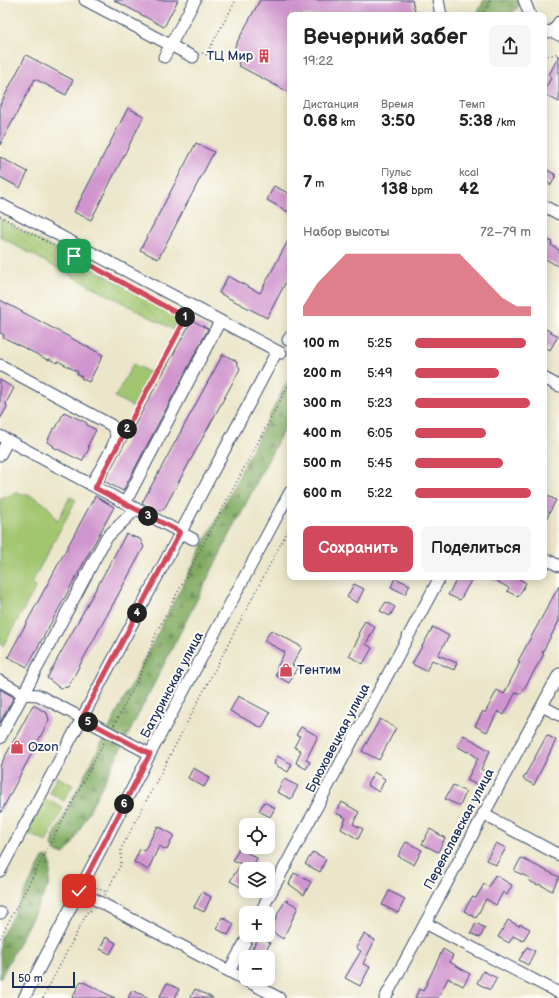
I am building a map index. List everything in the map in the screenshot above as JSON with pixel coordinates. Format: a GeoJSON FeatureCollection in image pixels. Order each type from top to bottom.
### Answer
{"type":"FeatureCollection","features":[{"type":"Feature","properties":{"kind":"street"},"geometry":{"type":"LineString","coordinates":[[85,0],[171,45],[196,55]]}},
{"type":"Feature","properties":{"kind":"street"},"geometry":{"type":"LineString","coordinates":[[164,57],[195,0]]}},
{"type":"Feature","properties":{"kind":"street"},"geometry":{"type":"LineString","coordinates":[[438,0],[440,12]]}},
{"type":"Feature","properties":{"kind":"street"},"geometry":{"type":"LineString","coordinates":[[524,0],[529,12]]}},
{"type":"Feature","properties":{"kind":"street"},"geometry":{"type":"LineString","coordinates":[[0,204],[279,352],[180,532],[0,872]]}},
{"type":"Feature","properties":{"kind":"street"},"geometry":{"type":"LineString","coordinates":[[547,208],[559,214]]}},
{"type":"Feature","properties":{"kind":"street"},"geometry":{"type":"LineString","coordinates":[[124,503],[220,321]]}},
{"type":"Feature","properties":{"kind":"street"},"geometry":{"type":"LineString","coordinates":[[0,365],[112,425],[115,429],[116,435],[91,485]]}},
{"type":"Feature","properties":{"kind":"street"},"geometry":{"type":"LineString","coordinates":[[547,380],[559,386]]}},
{"type":"Feature","properties":{"kind":"street"},"geometry":{"type":"LineString","coordinates":[[0,455],[4,438],[193,540]]}},
{"type":"Feature","properties":{"kind":"street","name":"Батуринская улица"},"geometry":{"type":"LineString","coordinates":[[24,998],[150,754],[287,498]]}},
{"type":"Feature","properties":{"kind":"street"},"geometry":{"type":"LineString","coordinates":[[0,738],[106,538],[136,509]]}},
{"type":"Feature","properties":{"kind":"street"},"geometry":{"type":"LineString","coordinates":[[547,560],[559,566]]}},
{"type":"Feature","properties":{"kind":"street","name":"Брюховецкая улица"},"geometry":{"type":"LineString","coordinates":[[264,906],[438,580]]}},
{"type":"Feature","properties":{"kind":"street","name":"Переяславская улица"},"geometry":{"type":"LineString","coordinates":[[385,998],[559,674]]}},
{"type":"Feature","properties":{"kind":"street"},"geometry":{"type":"LineString","coordinates":[[0,681],[24,694],[38,695],[150,754]]}},
{"type":"Feature","properties":{"kind":"street"},"geometry":{"type":"LineString","coordinates":[[542,706],[559,715]]}},
{"type":"Feature","properties":{"kind":"street"},"geometry":{"type":"LineString","coordinates":[[483,814],[559,855]]}},
{"type":"Feature","properties":{"kind":"street"},"geometry":{"type":"LineString","coordinates":[[79,891],[103,897],[229,971],[279,998]]}},
{"type":"Feature","properties":{"kind":"street"},"geometry":{"type":"LineString","coordinates":[[425,923],[559,993]]}},
{"type":"Feature","properties":{"kind":"street"},"geometry":{"type":"LineString","coordinates":[[229,971],[245,942]]}},
{"type":"Feature","properties":{"kind":"path"},"geometry":{"type":"LineString","coordinates":[[196,55],[206,55],[236,0]]}},
{"type":"Feature","properties":{"kind":"path"},"geometry":{"type":"LineString","coordinates":[[484,12],[490,0]]}},
{"type":"Feature","properties":{"kind":"path"},"geometry":{"type":"LineString","coordinates":[[547,56],[559,52]]}},
{"type":"Feature","properties":{"kind":"path"},"geometry":{"type":"LineString","coordinates":[[0,216],[186,318],[124,433]]}},
{"type":"Feature","properties":{"kind":"path"},"geometry":{"type":"LineString","coordinates":[[66,272],[74,256]]}},
{"type":"Feature","properties":{"kind":"path"},"geometry":{"type":"LineString","coordinates":[[0,938],[142,671],[157,631],[287,388]]}},
{"type":"Feature","properties":{"kind":"path"},"geometry":{"type":"LineString","coordinates":[[43,998],[88,911],[97,910],[121,864],[121,849],[287,532]]}},
{"type":"Feature","properties":{"kind":"path"},"geometry":{"type":"LineString","coordinates":[[92,885],[103,897]]}},
{"type":"Feature","properties":{"kind":"green space"},"geometry":{"type":"Polygon","coordinates":[[[484,0],[523,1],[514,12],[478,12],[484,0]]]}},
{"type":"Feature","properties":{"kind":"green space"},"geometry":{"type":"Polygon","coordinates":[[[0,219],[72,258],[64,272],[0,237],[0,219]]]}},
{"type":"Feature","properties":{"kind":"green space"},"geometry":{"type":"Polygon","coordinates":[[[75,259],[183,317],[176,331],[68,274],[75,259]]]}},
{"type":"Feature","properties":{"kind":"green space"},"geometry":{"type":"Polygon","coordinates":[[[133,364],[151,373],[133,407],[115,397],[133,364]]]}},
{"type":"Feature","properties":{"kind":"green space"},"geometry":{"type":"Polygon","coordinates":[[[287,382],[287,423],[72,845],[64,854],[57,853],[52,846],[54,835],[287,382]]]}},
{"type":"Feature","properties":{"kind":"green space"},"geometry":{"type":"Polygon","coordinates":[[[15,493],[29,495],[41,501],[51,510],[57,522],[70,497],[76,500],[31,584],[36,587],[3,646],[0,644],[0,499],[15,493]]]}},
{"type":"Feature","properties":{"kind":"green space"},"geometry":{"type":"Polygon","coordinates":[[[57,777],[73,785],[64,801],[49,792],[57,777]]]}},
{"type":"Feature","properties":{"kind":"green space"},"geometry":{"type":"Polygon","coordinates":[[[45,799],[63,808],[46,842],[27,833],[45,799]]]}},
{"type":"Feature","properties":{"kind":"green space"},"geometry":{"type":"Polygon","coordinates":[[[49,857],[51,865],[49,885],[0,979],[0,939],[43,858],[49,857]]]}},
{"type":"Feature","properties":{"kind":"building"},"geometry":{"type":"Polygon","coordinates":[[[114,0],[178,0],[164,27],[114,0]]]}},
{"type":"Feature","properties":{"kind":"building","name":"ТЦ Мир"},"geometry":{"type":"Polygon","coordinates":[[[260,0],[412,0],[415,12],[287,12],[287,91],[239,66],[235,46],[260,0]]]}},
{"type":"Feature","properties":{"kind":"building"},"geometry":{"type":"Polygon","coordinates":[[[26,55],[73,80],[66,95],[35,79],[0,145],[0,105],[26,55]]]}},
{"type":"Feature","properties":{"kind":"building"},"geometry":{"type":"Polygon","coordinates":[[[559,55],[559,102],[547,96],[547,85],[552,77],[549,75],[559,55]]]}},
{"type":"Feature","properties":{"kind":"building"},"geometry":{"type":"Polygon","coordinates":[[[128,108],[144,116],[91,220],[74,212],[128,108]]]}},
{"type":"Feature","properties":{"kind":"building"},"geometry":{"type":"Polygon","coordinates":[[[196,143],[214,152],[158,259],[140,250],[196,143]]]}},
{"type":"Feature","properties":{"kind":"building"},"geometry":{"type":"Polygon","coordinates":[[[0,157],[28,172],[20,188],[0,177],[0,157]]]}},
{"type":"Feature","properties":{"kind":"building"},"geometry":{"type":"Polygon","coordinates":[[[547,170],[556,175],[551,185],[547,182],[547,170]]]}},
{"type":"Feature","properties":{"kind":"building"},"geometry":{"type":"Polygon","coordinates":[[[274,186],[287,192],[287,211],[267,200],[274,186]]]}},
{"type":"Feature","properties":{"kind":"building"},"geometry":{"type":"Polygon","coordinates":[[[547,240],[552,242],[551,245],[559,250],[559,267],[547,260],[547,240]]]}},
{"type":"Feature","properties":{"kind":"building"},"geometry":{"type":"Polygon","coordinates":[[[287,243],[287,280],[267,318],[219,293],[228,276],[260,293],[287,243]]]}},
{"type":"Feature","properties":{"kind":"building"},"geometry":{"type":"Polygon","coordinates":[[[0,300],[103,355],[89,382],[81,378],[82,377],[77,374],[78,372],[58,361],[57,363],[49,359],[48,360],[3,337],[4,335],[0,333],[0,300]]]}},
{"type":"Feature","properties":{"kind":"building"},"geometry":{"type":"Polygon","coordinates":[[[192,320],[208,329],[123,491],[104,481],[192,320]]]}},
{"type":"Feature","properties":{"kind":"building"},"geometry":{"type":"Polygon","coordinates":[[[547,330],[558,336],[550,350],[547,348],[547,330]]]}},
{"type":"Feature","properties":{"kind":"building"},"geometry":{"type":"Polygon","coordinates":[[[223,354],[236,361],[240,369],[164,509],[156,511],[142,503],[223,354]]]}},
{"type":"Feature","properties":{"kind":"building"},"geometry":{"type":"Polygon","coordinates":[[[0,380],[14,388],[6,403],[7,407],[0,419],[0,380]]]}},
{"type":"Feature","properties":{"kind":"building"},"geometry":{"type":"Polygon","coordinates":[[[64,412],[87,423],[87,425],[96,430],[88,445],[89,449],[82,461],[53,447],[54,446],[47,442],[64,412]]]}},
{"type":"Feature","properties":{"kind":"building"},"geometry":{"type":"Polygon","coordinates":[[[95,496],[114,507],[27,667],[8,657],[95,496]]]}},
{"type":"Feature","properties":{"kind":"building"},"geometry":{"type":"Polygon","coordinates":[[[547,496],[556,500],[547,517],[547,496]]]}},
{"type":"Feature","properties":{"kind":"building"},"geometry":{"type":"Polygon","coordinates":[[[126,534],[140,539],[144,547],[68,687],[60,688],[47,678],[126,534]]]}},
{"type":"Feature","properties":{"kind":"building"},"geometry":{"type":"Polygon","coordinates":[[[394,580],[399,580],[410,585],[405,594],[391,587],[394,580]]]}},
{"type":"Feature","properties":{"kind":"building"},"geometry":{"type":"Polygon","coordinates":[[[456,580],[471,580],[460,600],[448,595],[456,580]]]}},
{"type":"Feature","properties":{"kind":"building"},"geometry":{"type":"Polygon","coordinates":[[[494,580],[521,580],[526,583],[518,597],[507,591],[509,588],[494,580]]]}},
{"type":"Feature","properties":{"kind":"building"},"geometry":{"type":"Polygon","coordinates":[[[354,584],[364,589],[357,603],[347,597],[354,584]]]}},
{"type":"Feature","properties":{"kind":"building"},"geometry":{"type":"Polygon","coordinates":[[[559,586],[559,621],[542,653],[544,654],[521,694],[516,692],[504,715],[498,711],[487,732],[475,726],[483,711],[485,713],[497,690],[504,694],[520,662],[518,661],[559,586]]]}},
{"type":"Feature","properties":{"kind":"building"},"geometry":{"type":"Polygon","coordinates":[[[386,602],[395,607],[390,616],[380,611],[386,602]]]}},
{"type":"Feature","properties":{"kind":"building"},"geometry":{"type":"Polygon","coordinates":[[[365,621],[375,627],[366,644],[372,648],[363,664],[349,656],[360,635],[358,634],[365,621]]]}},
{"type":"Feature","properties":{"kind":"building"},"geometry":{"type":"Polygon","coordinates":[[[433,627],[449,636],[438,655],[457,663],[454,670],[432,660],[426,671],[412,664],[433,627]]]}},
{"type":"Feature","properties":{"kind":"building"},"geometry":{"type":"Polygon","coordinates":[[[271,630],[302,647],[292,665],[297,668],[289,683],[275,675],[279,668],[277,667],[285,652],[264,641],[271,630]]]}},
{"type":"Feature","properties":{"kind":"building"},"geometry":{"type":"Polygon","coordinates":[[[0,689],[14,697],[0,723],[0,689]]]}},
{"type":"Feature","properties":{"kind":"building"},"geometry":{"type":"Polygon","coordinates":[[[238,696],[270,713],[262,728],[230,711],[238,696]]]}},
{"type":"Feature","properties":{"kind":"building"},"geometry":{"type":"Polygon","coordinates":[[[33,705],[47,713],[49,720],[0,814],[0,766],[33,705]]]}},
{"type":"Feature","properties":{"kind":"building"},"geometry":{"type":"Polygon","coordinates":[[[380,719],[396,728],[379,760],[362,751],[380,719]]]}},
{"type":"Feature","properties":{"kind":"building"},"geometry":{"type":"Polygon","coordinates":[[[301,727],[318,736],[306,760],[310,762],[306,769],[296,763],[301,751],[294,747],[300,736],[296,735],[301,727]]]}},
{"type":"Feature","properties":{"kind":"building"},"geometry":{"type":"Polygon","coordinates":[[[464,735],[490,751],[481,769],[486,772],[479,786],[467,780],[478,758],[457,746],[464,735]]]}},
{"type":"Feature","properties":{"kind":"building"},"geometry":{"type":"Polygon","coordinates":[[[547,735],[556,740],[534,785],[523,779],[547,735]]]}},
{"type":"Feature","properties":{"kind":"building"},"geometry":{"type":"Polygon","coordinates":[[[277,756],[292,764],[288,772],[274,764],[277,756]]]}},
{"type":"Feature","properties":{"kind":"building"},"geometry":{"type":"Polygon","coordinates":[[[193,768],[210,777],[204,787],[188,778],[193,768]]]}},
{"type":"Feature","properties":{"kind":"building"},"geometry":{"type":"Polygon","coordinates":[[[374,772],[385,779],[379,792],[367,785],[374,772]]]}},
{"type":"Feature","properties":{"kind":"building"},"geometry":{"type":"Polygon","coordinates":[[[284,779],[298,786],[291,799],[277,792],[284,779]]]}},
{"type":"Feature","properties":{"kind":"building"},"geometry":{"type":"Polygon","coordinates":[[[453,785],[466,792],[460,806],[445,799],[453,785]]]}},
{"type":"Feature","properties":{"kind":"building"},"geometry":{"type":"Polygon","coordinates":[[[264,802],[275,808],[270,817],[259,811],[264,802]]]}},
{"type":"Feature","properties":{"kind":"building"},"geometry":{"type":"Polygon","coordinates":[[[342,802],[359,812],[353,824],[363,829],[358,839],[341,829],[346,818],[336,813],[342,802]]]}},
{"type":"Feature","properties":{"kind":"building"},"geometry":{"type":"Polygon","coordinates":[[[158,826],[174,835],[167,850],[159,846],[148,870],[134,862],[140,849],[144,851],[158,826]]]}},
{"type":"Feature","properties":{"kind":"building"},"geometry":{"type":"Polygon","coordinates":[[[430,829],[445,838],[438,852],[422,844],[430,829]]]}},
{"type":"Feature","properties":{"kind":"building"},"geometry":{"type":"Polygon","coordinates":[[[406,842],[422,850],[414,865],[398,856],[406,842]]]}},
{"type":"Feature","properties":{"kind":"building"},"geometry":{"type":"Polygon","coordinates":[[[496,843],[506,848],[496,865],[486,860],[496,843]]]}},
{"type":"Feature","properties":{"kind":"building"},"geometry":{"type":"Polygon","coordinates":[[[239,848],[239,854],[250,854],[257,858],[255,862],[239,863],[233,860],[239,848]]]}},
{"type":"Feature","properties":{"kind":"building"},"geometry":{"type":"Polygon","coordinates":[[[313,852],[326,859],[320,872],[305,864],[313,852]]]}},
{"type":"Feature","properties":{"kind":"building"},"geometry":{"type":"Polygon","coordinates":[[[521,858],[559,877],[552,891],[539,884],[538,885],[529,881],[530,878],[514,871],[521,858]]]}},
{"type":"Feature","properties":{"kind":"building"},"geometry":{"type":"Polygon","coordinates":[[[239,867],[239,886],[230,881],[239,867]]]}},
{"type":"Feature","properties":{"kind":"building"},"geometry":{"type":"Polygon","coordinates":[[[294,873],[311,882],[304,895],[289,884],[294,873]]]}},
{"type":"Feature","properties":{"kind":"building"},"geometry":{"type":"Polygon","coordinates":[[[495,875],[512,885],[507,895],[503,892],[496,905],[486,899],[476,918],[464,911],[472,897],[476,898],[484,884],[489,887],[495,875]]]}},
{"type":"Feature","properties":{"kind":"building"},"geometry":{"type":"Polygon","coordinates":[[[389,891],[405,899],[398,913],[382,905],[389,891]]]}},
{"type":"Feature","properties":{"kind":"building"},"geometry":{"type":"Polygon","coordinates":[[[202,892],[211,897],[204,912],[194,907],[202,892]]]}},
{"type":"Feature","properties":{"kind":"building"},"geometry":{"type":"Polygon","coordinates":[[[286,900],[298,907],[283,939],[275,934],[275,921],[286,900]]]}},
{"type":"Feature","properties":{"kind":"building"},"geometry":{"type":"Polygon","coordinates":[[[222,917],[234,924],[228,935],[217,929],[222,917]]]}},
{"type":"Feature","properties":{"kind":"building"},"geometry":{"type":"Polygon","coordinates":[[[508,920],[519,926],[520,924],[530,929],[523,941],[513,936],[509,943],[498,937],[508,920]]]}},
{"type":"Feature","properties":{"kind":"building"},"geometry":{"type":"Polygon","coordinates":[[[476,923],[485,928],[480,938],[471,933],[476,923]]]}},
{"type":"Feature","properties":{"kind":"building"},"geometry":{"type":"Polygon","coordinates":[[[364,934],[375,940],[363,964],[370,967],[360,986],[345,978],[361,951],[356,948],[364,934]]]}},
{"type":"Feature","properties":{"kind":"building"},"geometry":{"type":"Polygon","coordinates":[[[106,937],[116,943],[110,954],[100,949],[106,937]]]}},
{"type":"Feature","properties":{"kind":"building"},"geometry":{"type":"Polygon","coordinates":[[[256,942],[270,943],[266,950],[252,949],[256,942]]]}},
{"type":"Feature","properties":{"kind":"building"},"geometry":{"type":"Polygon","coordinates":[[[527,947],[535,951],[528,965],[519,960],[527,947]]]}},
{"type":"Feature","properties":{"kind":"building"},"geometry":{"type":"Polygon","coordinates":[[[443,949],[453,955],[450,962],[470,974],[463,986],[448,978],[438,998],[415,998],[419,989],[423,991],[443,949]]]}},
{"type":"Feature","properties":{"kind":"building"},"geometry":{"type":"Polygon","coordinates":[[[483,971],[497,978],[490,990],[477,983],[483,971]]]}},
{"type":"Feature","properties":{"kind":"building"},"geometry":{"type":"Polygon","coordinates":[[[81,981],[115,998],[72,998],[81,981]]]}},
{"type":"Feature","properties":{"kind":"building"},"geometry":{"type":"Polygon","coordinates":[[[167,983],[179,989],[175,998],[159,998],[167,983]]]}},
{"type":"Feature","properties":{"kind":"building"},"geometry":{"type":"Polygon","coordinates":[[[195,989],[213,998],[190,998],[195,989]]]}},
{"type":"Feature","properties":{"kind":"building"},"geometry":{"type":"Polygon","coordinates":[[[132,990],[149,998],[128,998],[132,990]]]}},
{"type":"Feature","properties":{"kind":"place","name":"ТЦ Мир"},"geometry":{"type":"Point","coordinates":[264,56]}},
{"type":"Feature","properties":{"kind":"place","name":"Тентим"},"geometry":{"type":"Point","coordinates":[286,670]}},
{"type":"Feature","properties":{"kind":"place","name":"Ozon"},"geometry":{"type":"Point","coordinates":[17,747]}},
{"type":"Feature","properties":{"kind":"route"},"geometry":{"type":"LineString","coordinates":[[74,256],[186,318],[95,488],[180,532],[82,718],[150,754],[79,891]]}}]}
